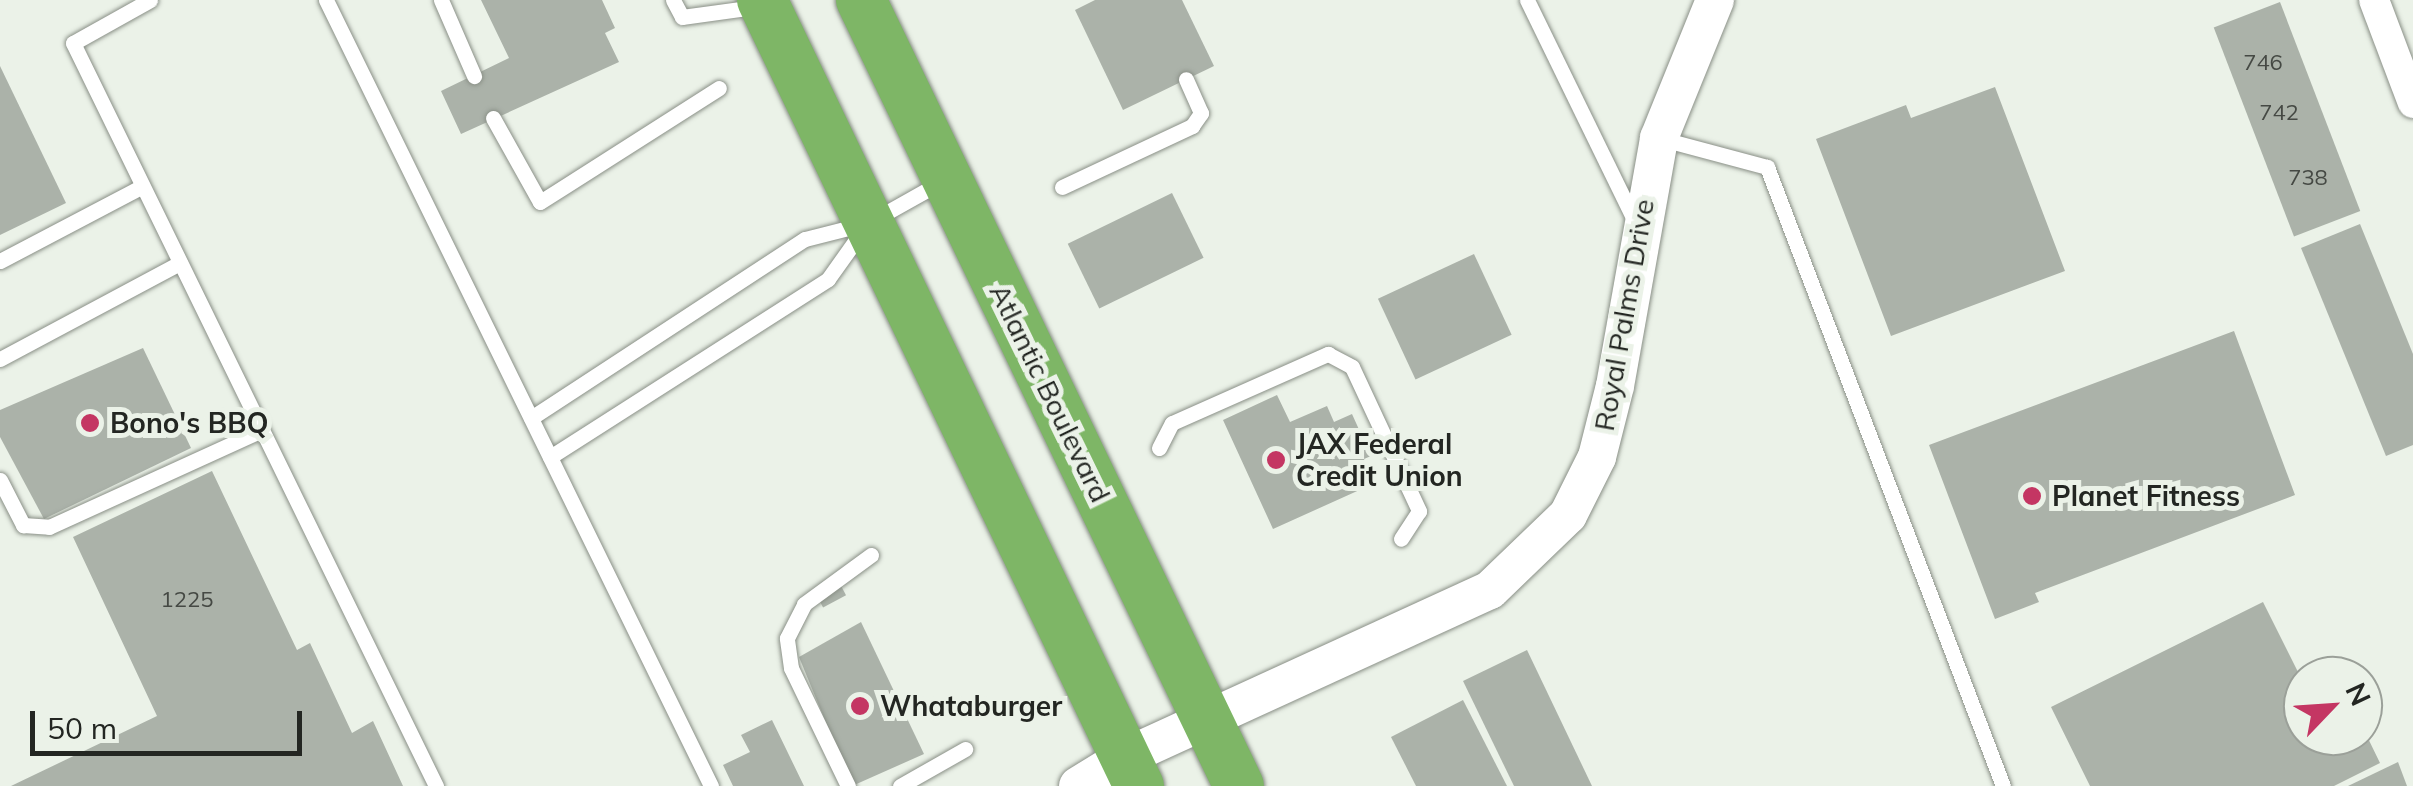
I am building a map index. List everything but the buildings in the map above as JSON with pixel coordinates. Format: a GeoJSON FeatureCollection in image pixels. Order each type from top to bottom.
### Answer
{"type":"FeatureCollection","features":[{"type":"Feature","properties":{"kind":"highway","name":"Atlantic Boulevard"},"geometry":{"type":"LineString","coordinates":[[861,0],[1239,786]]}},
{"type":"Feature","properties":{"kind":"highway"},"geometry":{"type":"LineString","coordinates":[[763,3],[1132,772]]}},
{"type":"Feature","properties":{"kind":"street","name":"Royal Palms Drive"},"geometry":{"type":"LineString","coordinates":[[1078,786],[1132,772],[1207,720],[1490,590],[1568,516],[1597,456],[1615,386],[1639,229],[1658,138],[1715,0]]}},
{"type":"Feature","properties":{"kind":"street"},"geometry":{"type":"LineString","coordinates":[[2374,0],[2413,103]]}},
{"type":"Feature","properties":{"kind":"lane"},"geometry":{"type":"LineString","coordinates":[[150,0],[73,43],[436,786]]}},
{"type":"Feature","properties":{"kind":"lane"},"geometry":{"type":"LineString","coordinates":[[326,0],[711,786]]}},
{"type":"Feature","properties":{"kind":"lane"},"geometry":{"type":"LineString","coordinates":[[442,0],[474,76]]}},
{"type":"Feature","properties":{"kind":"lane"},"geometry":{"type":"LineString","coordinates":[[673,0],[682,17],[763,3]]}},
{"type":"Feature","properties":{"kind":"lane"},"geometry":{"type":"LineString","coordinates":[[1527,0],[1639,229]]}},
{"type":"Feature","properties":{"kind":"lane"},"geometry":{"type":"LineString","coordinates":[[1062,187],[1192,126],[1200,114],[1186,79]]}},
{"type":"Feature","properties":{"kind":"lane"},"geometry":{"type":"LineString","coordinates":[[493,118],[540,202],[719,88]]}},
{"type":"Feature","properties":{"kind":"lane"},"geometry":{"type":"LineString","coordinates":[[1658,138],[1766,168],[2003,786]]}},
{"type":"Feature","properties":{"kind":"lane"},"geometry":{"type":"LineString","coordinates":[[531,418],[806,239],[868,223],[947,178]]}},
{"type":"Feature","properties":{"kind":"lane"},"geometry":{"type":"LineString","coordinates":[[0,262],[143,186]]}},
{"type":"Feature","properties":{"kind":"lane"},"geometry":{"type":"LineString","coordinates":[[550,457],[828,279],[868,223]]}},
{"type":"Feature","properties":{"kind":"lane"},"geometry":{"type":"LineString","coordinates":[[0,360],[180,263]]}},
{"type":"Feature","properties":{"kind":"lane"},"geometry":{"type":"LineString","coordinates":[[1159,448],[1172,423],[1328,354],[1352,368],[1418,511],[1401,539]]}},
{"type":"Feature","properties":{"kind":"lane"},"geometry":{"type":"LineString","coordinates":[[0,480],[23,525],[49,527],[262,430]]}},
{"type":"Feature","properties":{"kind":"lane"},"geometry":{"type":"LineString","coordinates":[[848,786],[790,668],[786,638],[804,604],[871,555]]}},
{"type":"Feature","properties":{"kind":"lane"},"geometry":{"type":"LineString","coordinates":[[900,786],[965,749]]}},
{"type":"Feature","properties":{"kind":"place","name":"Bono's BBQ"},"geometry":{"type":"Point","coordinates":[90,423]}},
{"type":"Feature","properties":{"kind":"place","name":"JAX Federal Credit Union"},"geometry":{"type":"Point","coordinates":[1276,460]}},
{"type":"Feature","properties":{"kind":"place","name":"Planet Fitness"},"geometry":{"type":"Point","coordinates":[2032,496]}},
{"type":"Feature","properties":{"kind":"place","name":"Whataburger"},"geometry":{"type":"Point","coordinates":[860,706]}}]}
